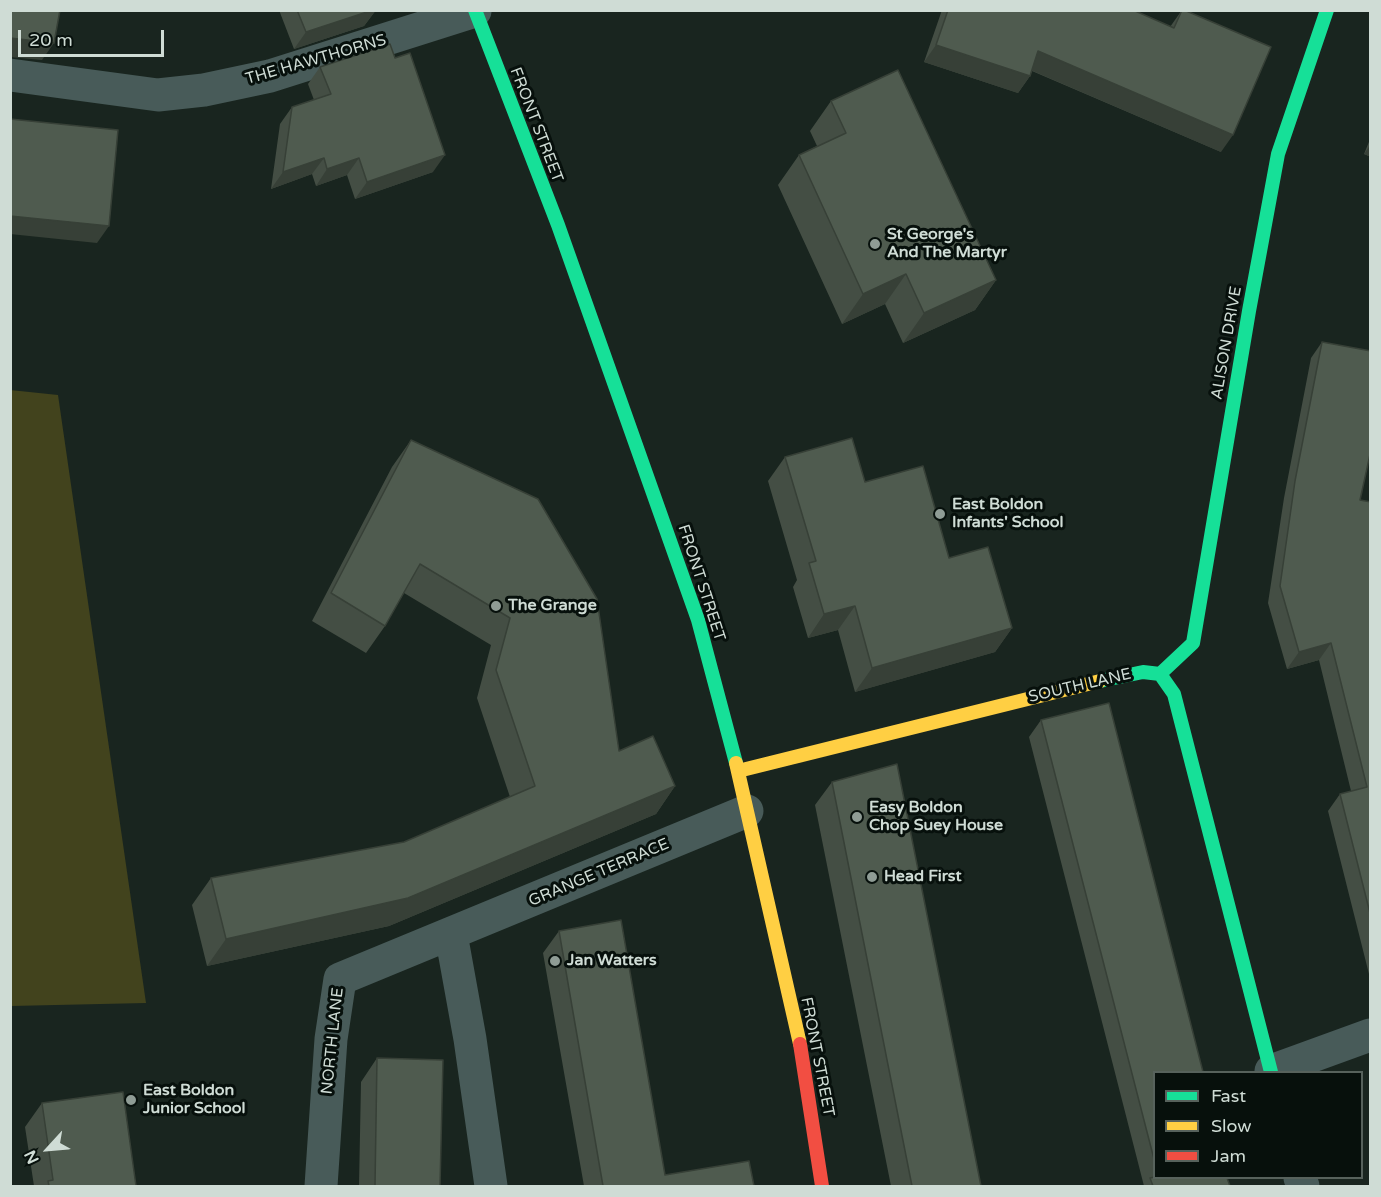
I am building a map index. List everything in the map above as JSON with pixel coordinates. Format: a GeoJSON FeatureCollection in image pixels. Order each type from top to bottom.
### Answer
{"type":"FeatureCollection","features":[{"type":"Feature","properties":{"kind":"street","name":"ALISON DRIVE"},"geometry":{"type":"LineString","coordinates":[[1160,674],[1193,644],[1278,154],[1327,10]]}},
{"type":"Feature","properties":{"kind":"street","name":"THE HAWTHORNS"},"geometry":{"type":"LineString","coordinates":[[10,75],[158,94],[204,90],[270,76],[475,11]]}},
{"type":"Feature","properties":{"kind":"street","name":"FRONT STREET"},"geometry":{"type":"LineString","coordinates":[[475,11],[558,225],[698,620],[738,771],[803,1058],[822,1186]]}},
{"type":"Feature","properties":{"kind":"street","name":"SOUTH LANE"},"geometry":{"type":"LineString","coordinates":[[738,771],[1123,675],[1143,672],[1160,674]]}},
{"type":"Feature","properties":{"kind":"street"},"geometry":{"type":"LineString","coordinates":[[1160,674],[1174,694],[1271,1071]]}},
{"type":"Feature","properties":{"kind":"street","name":"GRANGE TERRACE"},"geometry":{"type":"LineString","coordinates":[[451,934],[747,812]]}},
{"type":"Feature","properties":{"kind":"street"},"geometry":{"type":"LineString","coordinates":[[451,934],[470,1040],[491,1186]]}},
{"type":"Feature","properties":{"kind":"street","name":"NORTH LANE"},"geometry":{"type":"LineString","coordinates":[[321,1186],[331,1039],[340,979],[451,934]]}},
{"type":"Feature","properties":{"kind":"street"},"geometry":{"type":"LineString","coordinates":[[1274,1071],[1371,1035]]}},
{"type":"Feature","properties":{"kind":"shaded area"},"geometry":{"type":"Polygon","coordinates":[[[10,390],[58,395],[146,1003],[11,1006],[10,390]]]}},
{"type":"Feature","properties":{"kind":"building"},"geometry":{"type":"Polygon","coordinates":[[[10,10],[60,10],[54,43],[10,38],[10,10]]]}},
{"type":"Feature","properties":{"kind":"building"},"geometry":{"type":"Polygon","coordinates":[[[297,10],[373,10],[306,32],[297,10]]]}},
{"type":"Feature","properties":{"kind":"building"},"geometry":{"type":"Polygon","coordinates":[[[948,10],[1133,10],[1174,28],[1184,10],[1271,47],[1233,135],[1038,51],[1030,76],[936,45],[948,10]]]}},
{"type":"Feature","properties":{"kind":"building"},"geometry":{"type":"Polygon","coordinates":[[[390,44],[395,58],[410,53],[445,155],[367,182],[359,158],[327,169],[324,158],[283,172],[292,107],[331,94],[320,67],[390,44]]]}},
{"type":"Feature","properties":{"kind":"building","name":"St George's And The Martyr"},"geometry":{"type":"Polygon","coordinates":[[[898,70],[996,280],[924,313],[906,274],[863,294],[799,155],[846,133],[831,101],[898,70]]]}},
{"type":"Feature","properties":{"kind":"building"},"geometry":{"type":"Polygon","coordinates":[[[10,119],[118,130],[109,226],[10,216],[10,119]]]}},
{"type":"Feature","properties":{"kind":"building"},"geometry":{"type":"Polygon","coordinates":[[[1322,342],[1371,351],[1371,450],[1360,500],[1371,502],[1371,917],[1340,794],[1367,787],[1331,643],[1299,652],[1280,586],[1295,481],[1322,342]]]}},
{"type":"Feature","properties":{"kind":"building"},"geometry":{"type":"Polygon","coordinates":[[[852,438],[865,482],[923,466],[949,558],[988,547],[1012,628],[872,668],[855,606],[824,614],[809,563],[816,561],[785,457],[852,438]]]}},
{"type":"Feature","properties":{"kind":"building"},"geometry":{"type":"Polygon","coordinates":[[[411,440],[538,499],[597,599],[619,751],[653,736],[675,786],[408,898],[226,939],[211,878],[404,842],[535,786],[496,670],[510,618],[420,564],[385,626],[331,593],[411,440]]]}},
{"type":"Feature","properties":{"kind":"building"},"geometry":{"type":"Polygon","coordinates":[[[1109,703],[1203,1071],[1153,1071],[1153,1155],[1041,720],[1109,703]]]}},
{"type":"Feature","properties":{"kind":"building"},"geometry":{"type":"Polygon","coordinates":[[[897,764],[981,1186],[912,1186],[832,782],[897,764]]]}},
{"type":"Feature","properties":{"kind":"building"},"geometry":{"type":"Polygon","coordinates":[[[621,920],[665,1175],[749,1161],[754,1186],[603,1186],[559,931],[621,920]]]}},
{"type":"Feature","properties":{"kind":"building"},"geometry":{"type":"Polygon","coordinates":[[[377,1058],[443,1060],[440,1186],[375,1186],[377,1058]]]}},
{"type":"Feature","properties":{"kind":"building"},"geometry":{"type":"Polygon","coordinates":[[[123,1092],[136,1186],[49,1186],[48,1181],[53,1180],[42,1103],[123,1092]]]}},
{"type":"Feature","properties":{"kind":"building"},"geometry":{"type":"Polygon","coordinates":[[[1150,1178],[1227,1179],[1230,1186],[1153,1186],[1150,1178]]]}},
{"type":"Feature","properties":{"kind":"traffic: fast"},"geometry":{"type":"LineString","coordinates":[[475,10],[558,225],[698,620],[736,763]]}},
{"type":"Feature","properties":{"kind":"traffic: fast"},"geometry":{"type":"LineString","coordinates":[[1160,674],[1193,643],[1278,154],[1327,10]]}},
{"type":"Feature","properties":{"kind":"traffic: fast"},"geometry":{"type":"LineString","coordinates":[[1100,681],[1143,672],[1160,674],[1174,694],[1271,1071]]}},
{"type":"Feature","properties":{"kind":"traffic: slow"},"geometry":{"type":"LineString","coordinates":[[738,771],[1100,681]]}},
{"type":"Feature","properties":{"kind":"traffic: slow"},"geometry":{"type":"LineString","coordinates":[[736,763],[800,1044]]}},
{"type":"Feature","properties":{"kind":"traffic: jam"},"geometry":{"type":"LineString","coordinates":[[800,1044],[822,1186]]}},
{"type":"Feature","properties":{"kind":"place","name":"St George's And The Martyr"},"geometry":{"type":"Point","coordinates":[875,244]}},
{"type":"Feature","properties":{"kind":"place","name":"East Boldon Infants' School"},"geometry":{"type":"Point","coordinates":[940,514]}},
{"type":"Feature","properties":{"kind":"place","name":"The Grange"},"geometry":{"type":"Point","coordinates":[496,606]}},
{"type":"Feature","properties":{"kind":"place","name":"Easy Boldon Chop Suey House"},"geometry":{"type":"Point","coordinates":[857,817]}},
{"type":"Feature","properties":{"kind":"place","name":"Head First"},"geometry":{"type":"Point","coordinates":[872,877]}},
{"type":"Feature","properties":{"kind":"place","name":"Jan Watters"},"geometry":{"type":"Point","coordinates":[555,961]}},
{"type":"Feature","properties":{"kind":"place","name":"East Boldon Junior School"},"geometry":{"type":"Point","coordinates":[131,1100]}}]}
